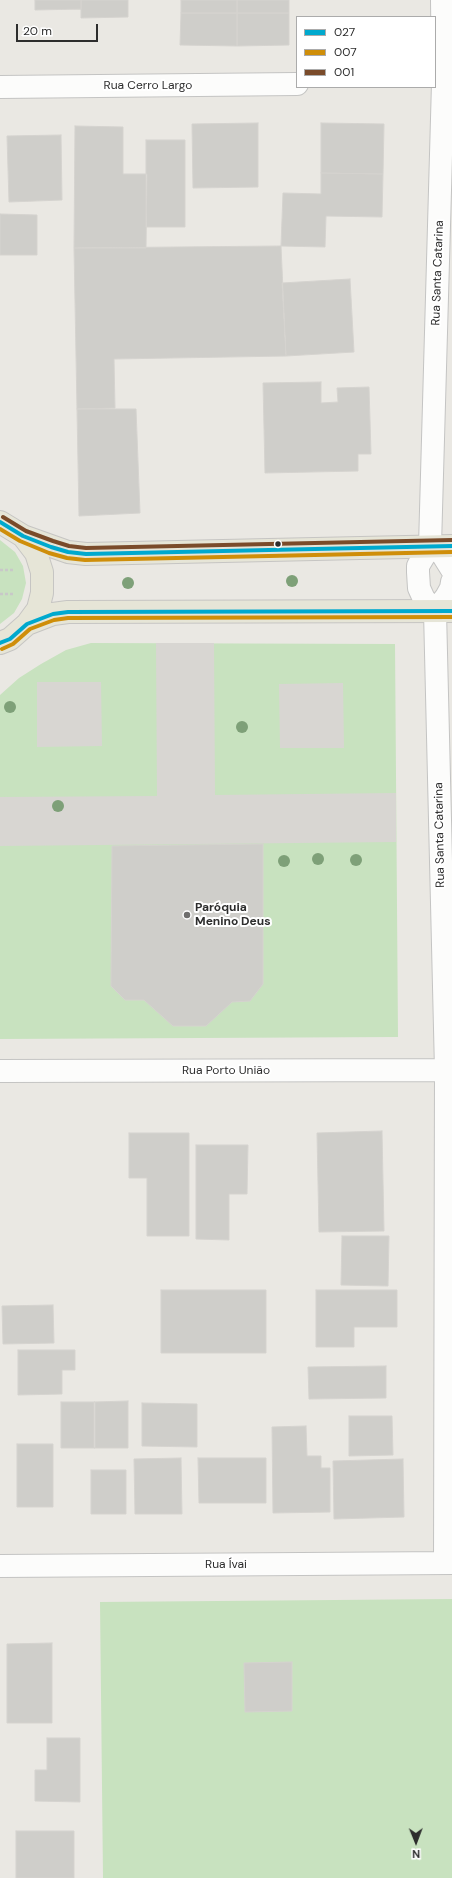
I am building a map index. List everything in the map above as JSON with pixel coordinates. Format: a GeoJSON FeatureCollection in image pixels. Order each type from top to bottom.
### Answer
{"type":"FeatureCollection","features":[{"type":"Feature","properties":{"kind":"main road"},"geometry":{"type":"LineString","coordinates":[[0,522],[23,536],[68,552],[86,554],[452,546]]}},
{"type":"Feature","properties":{"kind":"main road"},"geometry":{"type":"LineString","coordinates":[[0,642],[10,639],[27,624],[38,609],[42,593],[42,572],[36,553],[23,536]]}},
{"type":"Feature","properties":{"kind":"main road"},"geometry":{"type":"LineString","coordinates":[[27,624],[53,614],[68,612],[444,611]]}},
{"type":"Feature","properties":{"kind":"street","name":"Rua Santa Catarina"},"geometry":{"type":"LineString","coordinates":[[442,0],[443,83],[430,546],[418,566],[418,572],[419,588],[424,599],[444,611],[449,1070],[449,1563]]}},
{"type":"Feature","properties":{"kind":"street","name":"Rua Cerro Largo"},"geometry":{"type":"LineString","coordinates":[[0,87],[296,84]]}},
{"type":"Feature","properties":{"kind":"street"},"geometry":{"type":"LineString","coordinates":[[430,546],[442,554],[452,570]]}},
{"type":"Feature","properties":{"kind":"street"},"geometry":{"type":"LineString","coordinates":[[444,611],[452,582]]}},
{"type":"Feature","properties":{"kind":"street","name":"Rua Porto União"},"geometry":{"type":"LineString","coordinates":[[0,1071],[449,1070]]}},
{"type":"Feature","properties":{"kind":"street","name":"Rua Ívai"},"geometry":{"type":"LineString","coordinates":[[0,1566],[449,1563]]}},
{"type":"Feature","properties":{"kind":"green space"},"geometry":{"type":"Polygon","coordinates":[[[0,540],[15,552],[23,566],[26,583],[22,599],[14,613],[0,624],[0,540]]]}},
{"type":"Feature","properties":{"kind":"green space"},"geometry":{"type":"Polygon","coordinates":[[[91,643],[395,644],[398,1037],[0,1039],[0,695],[19,678],[41,664],[66,650],[91,643]]]}},
{"type":"Feature","properties":{"kind":"green space"},"geometry":{"type":"Polygon","coordinates":[[[452,1599],[452,1878],[103,1878],[100,1602],[452,1599]]]}},
{"type":"Feature","properties":{"kind":"shaded area"},"geometry":{"type":"Polygon","coordinates":[[[156,643],[214,643],[215,795],[396,793],[396,842],[0,846],[0,797],[157,796],[156,643]]]}},
{"type":"Feature","properties":{"kind":"shaded area"},"geometry":{"type":"Polygon","coordinates":[[[37,682],[101,682],[102,746],[37,747],[37,682]]]}},
{"type":"Feature","properties":{"kind":"shaded area"},"geometry":{"type":"Polygon","coordinates":[[[343,683],[344,748],[280,748],[279,684],[343,683]]]}},
{"type":"Feature","properties":{"kind":"building"},"geometry":{"type":"Polygon","coordinates":[[[35,0],[81,0],[81,9],[35,10],[35,0]]]}},
{"type":"Feature","properties":{"kind":"building"},"geometry":{"type":"Polygon","coordinates":[[[81,0],[128,0],[128,17],[81,18],[81,0]]]}},
{"type":"Feature","properties":{"kind":"building"},"geometry":{"type":"Polygon","coordinates":[[[181,0],[237,0],[237,13],[181,13],[181,0]]]}},
{"type":"Feature","properties":{"kind":"building"},"geometry":{"type":"Polygon","coordinates":[[[237,0],[289,0],[289,13],[237,13],[237,0]]]}},
{"type":"Feature","properties":{"kind":"building"},"geometry":{"type":"Polygon","coordinates":[[[181,13],[237,13],[237,46],[180,45],[181,13]]]}},
{"type":"Feature","properties":{"kind":"building"},"geometry":{"type":"Polygon","coordinates":[[[237,13],[289,13],[289,45],[237,46],[237,13]]]}},
{"type":"Feature","properties":{"kind":"building"},"geometry":{"type":"Polygon","coordinates":[[[258,123],[258,187],[193,188],[192,124],[258,123]]]}},
{"type":"Feature","properties":{"kind":"building"},"geometry":{"type":"Polygon","coordinates":[[[321,123],[384,124],[383,174],[321,173],[321,123]]]}},
{"type":"Feature","properties":{"kind":"building"},"geometry":{"type":"Polygon","coordinates":[[[75,126],[123,127],[123,174],[147,174],[146,248],[74,248],[75,126]]]}},
{"type":"Feature","properties":{"kind":"building"},"geometry":{"type":"Polygon","coordinates":[[[61,135],[62,200],[9,202],[7,136],[61,135]]]}},
{"type":"Feature","properties":{"kind":"building"},"geometry":{"type":"Polygon","coordinates":[[[146,140],[185,140],[185,227],[146,227],[146,140]]]}},
{"type":"Feature","properties":{"kind":"building"},"geometry":{"type":"Polygon","coordinates":[[[321,173],[383,174],[382,217],[326,216],[325,247],[281,246],[283,193],[321,194],[321,173]]]}},
{"type":"Feature","properties":{"kind":"building"},"geometry":{"type":"Polygon","coordinates":[[[0,214],[37,215],[37,255],[0,255],[0,214]]]}},
{"type":"Feature","properties":{"kind":"building"},"geometry":{"type":"Polygon","coordinates":[[[281,246],[286,356],[114,359],[115,408],[77,409],[74,248],[281,246]]]}},
{"type":"Feature","properties":{"kind":"building"},"geometry":{"type":"Polygon","coordinates":[[[350,279],[354,352],[286,356],[282,283],[350,279]]]}},
{"type":"Feature","properties":{"kind":"building"},"geometry":{"type":"Polygon","coordinates":[[[321,382],[321,403],[338,402],[337,388],[369,387],[371,454],[358,454],[358,471],[265,473],[263,383],[321,382]]]}},
{"type":"Feature","properties":{"kind":"building"},"geometry":{"type":"Polygon","coordinates":[[[77,409],[136,409],[140,513],[79,516],[77,409]]]}},
{"type":"Feature","properties":{"kind":"building","name":"Paróquia Menino Deus"},"geometry":{"type":"Polygon","coordinates":[[[263,844],[263,984],[250,1001],[232,1002],[206,1026],[173,1026],[144,1000],[125,1000],[111,986],[112,846],[263,844]]]}},
{"type":"Feature","properties":{"kind":"building"},"geometry":{"type":"Polygon","coordinates":[[[382,1131],[384,1231],[319,1232],[317,1133],[382,1131]]]}},
{"type":"Feature","properties":{"kind":"building"},"geometry":{"type":"Polygon","coordinates":[[[129,1133],[189,1133],[189,1236],[147,1236],[147,1178],[129,1178],[129,1133]]]}},
{"type":"Feature","properties":{"kind":"building"},"geometry":{"type":"Polygon","coordinates":[[[196,1145],[248,1145],[247,1194],[229,1194],[229,1240],[196,1239],[196,1145]]]}},
{"type":"Feature","properties":{"kind":"building"},"geometry":{"type":"Polygon","coordinates":[[[342,1236],[389,1236],[388,1286],[341,1285],[342,1236]]]}},
{"type":"Feature","properties":{"kind":"building"},"geometry":{"type":"Polygon","coordinates":[[[161,1290],[266,1290],[266,1353],[161,1353],[161,1290]]]}},
{"type":"Feature","properties":{"kind":"building"},"geometry":{"type":"Polygon","coordinates":[[[316,1290],[397,1290],[397,1327],[354,1327],[354,1347],[316,1347],[316,1290]]]}},
{"type":"Feature","properties":{"kind":"building"},"geometry":{"type":"Polygon","coordinates":[[[53,1305],[54,1343],[3,1344],[2,1306],[53,1305]]]}},
{"type":"Feature","properties":{"kind":"building"},"geometry":{"type":"Polygon","coordinates":[[[18,1350],[75,1350],[75,1370],[62,1370],[62,1394],[18,1395],[18,1350]]]}},
{"type":"Feature","properties":{"kind":"building"},"geometry":{"type":"Polygon","coordinates":[[[386,1366],[386,1398],[309,1399],[308,1367],[386,1366]]]}},
{"type":"Feature","properties":{"kind":"building"},"geometry":{"type":"Polygon","coordinates":[[[128,1401],[128,1448],[94,1448],[94,1402],[128,1401]]]}},
{"type":"Feature","properties":{"kind":"building"},"geometry":{"type":"Polygon","coordinates":[[[61,1402],[95,1402],[95,1448],[61,1448],[61,1402]]]}},
{"type":"Feature","properties":{"kind":"building"},"geometry":{"type":"Polygon","coordinates":[[[142,1403],[197,1404],[197,1447],[142,1446],[142,1403]]]}},
{"type":"Feature","properties":{"kind":"building"},"geometry":{"type":"Polygon","coordinates":[[[349,1416],[392,1416],[393,1455],[349,1456],[349,1416]]]}},
{"type":"Feature","properties":{"kind":"building"},"geometry":{"type":"Polygon","coordinates":[[[306,1426],[307,1456],[321,1456],[321,1468],[330,1468],[330,1512],[273,1513],[272,1427],[306,1426]]]}},
{"type":"Feature","properties":{"kind":"building"},"geometry":{"type":"Polygon","coordinates":[[[17,1444],[53,1444],[53,1507],[17,1507],[17,1444]]]}},
{"type":"Feature","properties":{"kind":"building"},"geometry":{"type":"Polygon","coordinates":[[[181,1458],[182,1514],[135,1514],[134,1459],[181,1458]]]}},
{"type":"Feature","properties":{"kind":"building"},"geometry":{"type":"Polygon","coordinates":[[[198,1458],[266,1458],[266,1503],[199,1503],[198,1458]]]}},
{"type":"Feature","properties":{"kind":"building"},"geometry":{"type":"Polygon","coordinates":[[[403,1459],[404,1517],[334,1519],[333,1461],[403,1459]]]}},
{"type":"Feature","properties":{"kind":"building"},"geometry":{"type":"Polygon","coordinates":[[[91,1470],[126,1470],[126,1514],[91,1514],[91,1470]]]}},
{"type":"Feature","properties":{"kind":"building"},"geometry":{"type":"Polygon","coordinates":[[[52,1643],[52,1723],[7,1723],[7,1644],[52,1643]]]}},
{"type":"Feature","properties":{"kind":"building"},"geometry":{"type":"Polygon","coordinates":[[[292,1662],[292,1711],[245,1712],[244,1663],[292,1662]]]}},
{"type":"Feature","properties":{"kind":"building"},"geometry":{"type":"Polygon","coordinates":[[[47,1738],[80,1738],[80,1802],[35,1801],[35,1770],[47,1770],[47,1738]]]}},
{"type":"Feature","properties":{"kind":"building"},"geometry":{"type":"Polygon","coordinates":[[[16,1831],[74,1831],[74,1878],[16,1878],[16,1831]]]}},
{"type":"Feature","properties":{"kind":"transit line","name":"001"},"geometry":{"type":"LineString","coordinates":[[3,517],[26,531],[69,546],[86,548],[452,540]]}},
{"type":"Feature","properties":{"kind":"transit line","name":"027"},"geometry":{"type":"LineString","coordinates":[[0,522],[23,536],[51,547],[68,552],[86,554],[452,546]]}},
{"type":"Feature","properties":{"kind":"transit line","name":"007"},"geometry":{"type":"LineString","coordinates":[[0,529],[20,541],[49,553],[67,558],[85,560],[452,552]]}},
{"type":"Feature","properties":{"kind":"transit line","name":"027"},"geometry":{"type":"LineString","coordinates":[[0,643],[10,639],[27,624],[53,614],[68,612],[452,611]]}},
{"type":"Feature","properties":{"kind":"transit line","name":"007"},"geometry":{"type":"LineString","coordinates":[[2,649],[13,644],[30,629],[54,620],[68,618],[452,617]]}},
{"type":"Feature","properties":{"kind":"place","name":"Paróquia Menino Deus"},"geometry":{"type":"Point","coordinates":[187,915]}}]}
